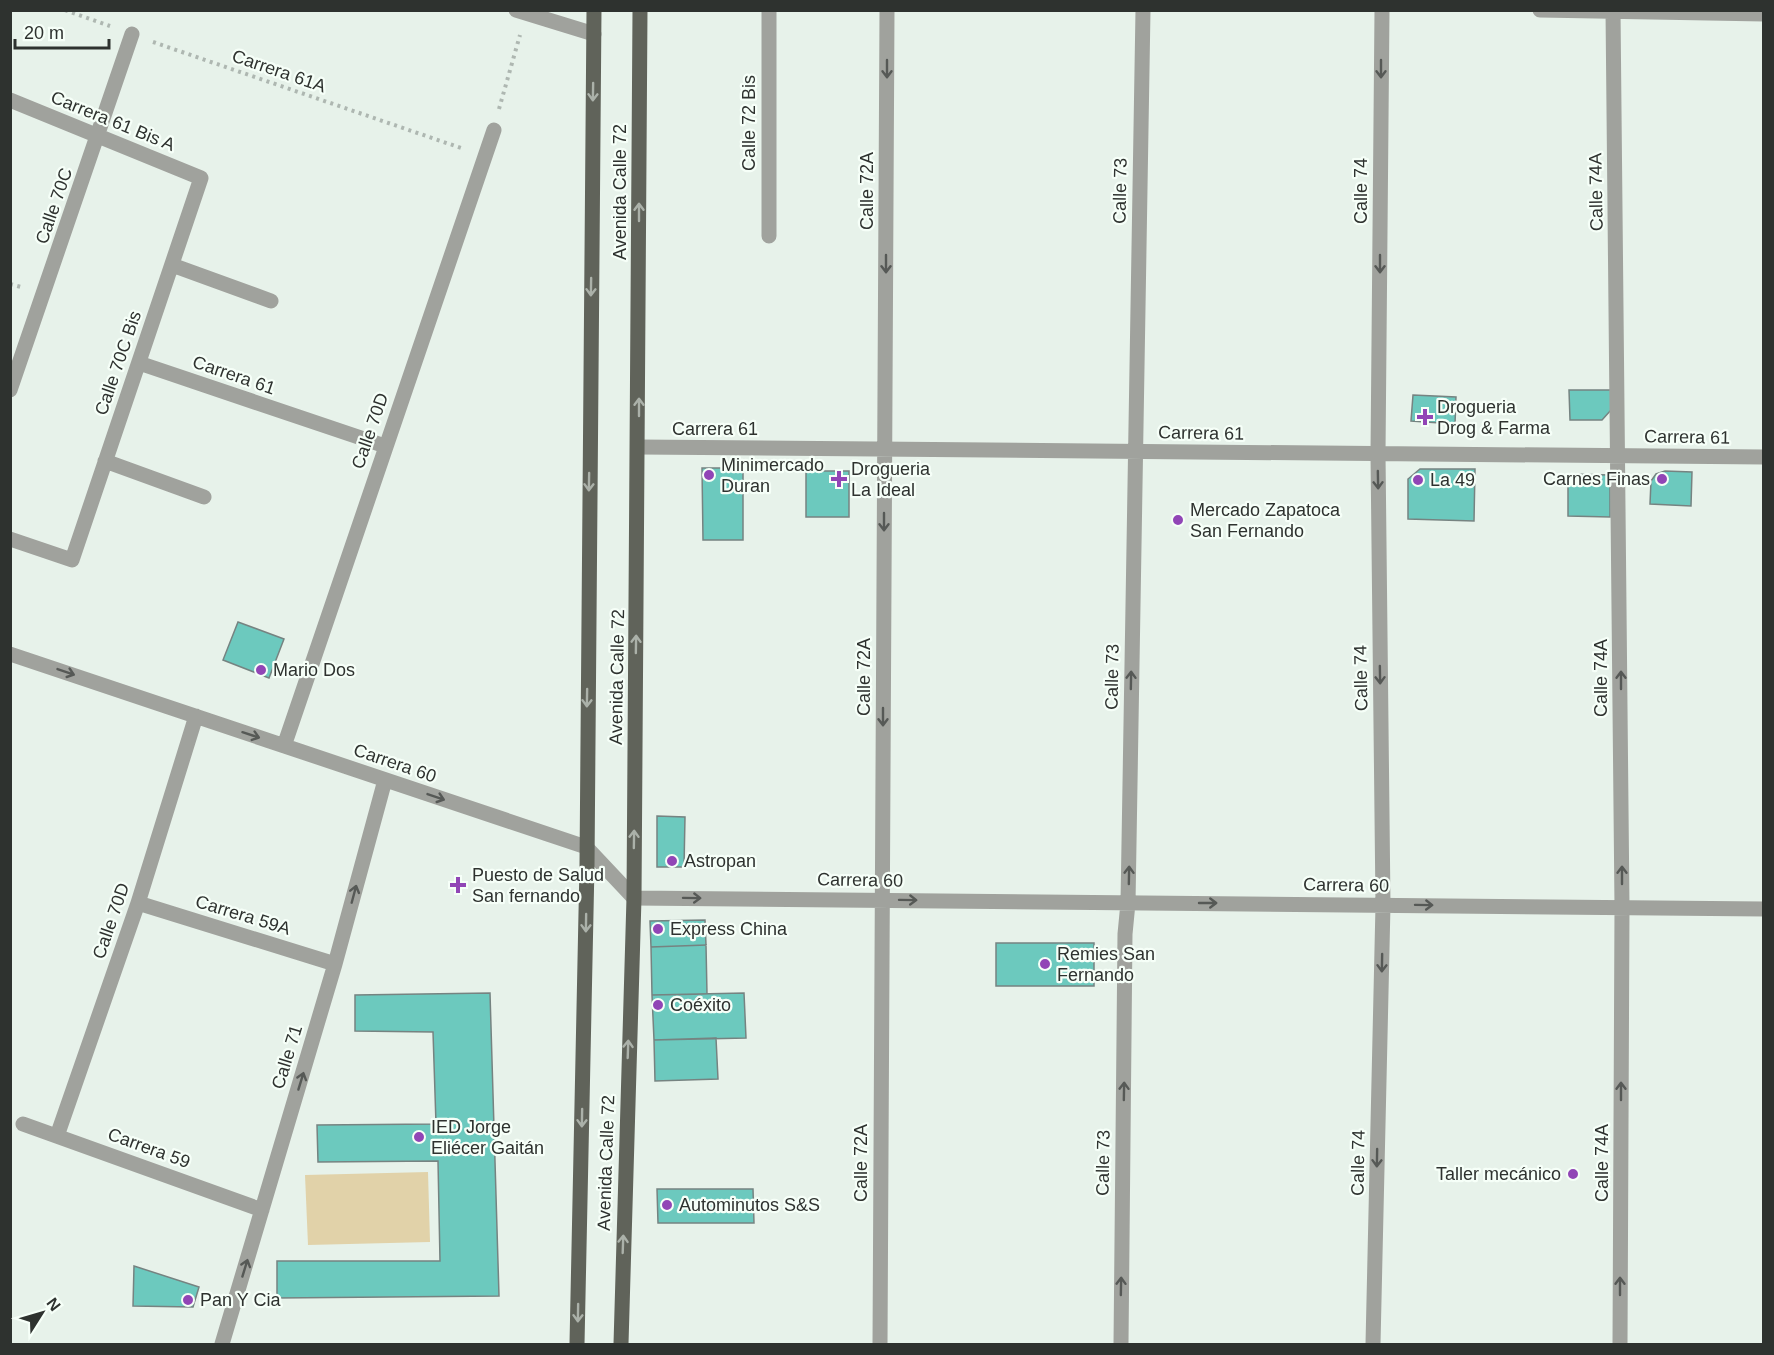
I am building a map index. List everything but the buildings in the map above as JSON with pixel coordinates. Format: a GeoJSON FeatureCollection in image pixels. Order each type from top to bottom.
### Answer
{"type":"FeatureCollection","features":[{"type":"Feature","properties":{"kind":"main road","name":"Avenida Calle 72"},"geometry":{"type":"LineString","coordinates":[[577,1344],[586,847],[594,10]]}},
{"type":"Feature","properties":{"kind":"main road","name":"Avenida Calle 72"},"geometry":{"type":"LineString","coordinates":[[621,1344],[634,898],[639,447],[640,10]]}},
{"type":"Feature","properties":{"kind":"street","name":"Calle 72 Bis"},"geometry":{"type":"LineString","coordinates":[[768,236],[769,10]]}},
{"type":"Feature","properties":{"kind":"street","name":"Calle 72A"},"geometry":{"type":"LineString","coordinates":[[880,1344],[887,10]]}},
{"type":"Feature","properties":{"kind":"street","name":"Calle 73"},"geometry":{"type":"LineString","coordinates":[[1120,1344],[1125,934],[1128,903],[1143,10]]}},
{"type":"Feature","properties":{"kind":"street","name":"Calle 74"},"geometry":{"type":"LineString","coordinates":[[1373,1344],[1383,905],[1378,454],[1382,10]]}},
{"type":"Feature","properties":{"kind":"street"},"geometry":{"type":"LineString","coordinates":[[1540,10],[1764,14]]}},
{"type":"Feature","properties":{"kind":"street","name":"Calle 74A"},"geometry":{"type":"LineString","coordinates":[[1613,11],[1620,456],[1622,907],[1620,1344]]}},
{"type":"Feature","properties":{"kind":"street"},"geometry":{"type":"LineString","coordinates":[[521,12],[594,34]]}},
{"type":"Feature","properties":{"kind":"street","name":"Calle 70C"},"geometry":{"type":"LineString","coordinates":[[10,390],[99,137],[132,34]]}},
{"type":"Feature","properties":{"kind":"street","name":"Carrera 61 Bis A"},"geometry":{"type":"LineString","coordinates":[[10,100],[201,178]]}},
{"type":"Feature","properties":{"kind":"street","name":"Calle 70D"},"geometry":{"type":"LineString","coordinates":[[284,746],[494,130]]}},
{"type":"Feature","properties":{"kind":"street","name":"Calle 70C Bis"},"geometry":{"type":"LineString","coordinates":[[10,539],[72,560],[201,178]]}},
{"type":"Feature","properties":{"kind":"street"},"geometry":{"type":"LineString","coordinates":[[172,265],[271,301]]}},
{"type":"Feature","properties":{"kind":"street","name":"Carrera 61"},"geometry":{"type":"LineString","coordinates":[[139,363],[385,446]]}},
{"type":"Feature","properties":{"kind":"street","name":"Carrera 61"},"geometry":{"type":"LineString","coordinates":[[639,447],[1764,457]]}},
{"type":"Feature","properties":{"kind":"street"},"geometry":{"type":"LineString","coordinates":[[105,461],[204,497]]}},
{"type":"Feature","properties":{"kind":"street","name":"Carrera 60"},"geometry":{"type":"LineString","coordinates":[[10,654],[586,847],[634,898],[1764,909]]}},
{"type":"Feature","properties":{"kind":"street","name":"Calle 70D"},"geometry":{"type":"LineString","coordinates":[[57,1136],[138,903],[196,716]]}},
{"type":"Feature","properties":{"kind":"street","name":"Calle 71"},"geometry":{"type":"LineString","coordinates":[[222,1344],[335,964],[385,780]]}},
{"type":"Feature","properties":{"kind":"street","name":"Carrera 59A"},"geometry":{"type":"LineString","coordinates":[[138,903],[335,964]]}},
{"type":"Feature","properties":{"kind":"street","name":"Carrera 59"},"geometry":{"type":"LineString","coordinates":[[23,1124],[262,1210]]}},
{"type":"Feature","properties":{"kind":"path","name":"Carrera 61A"},"geometry":{"type":"LineString","coordinates":[[65,10],[484,157]]}},
{"type":"Feature","properties":{"kind":"path"},"geometry":{"type":"LineString","coordinates":[[494,130],[521,12]]}},
{"type":"Feature","properties":{"kind":"shaded area"},"geometry":{"type":"Polygon","coordinates":[[[428,1172],[430,1242],[308,1245],[305,1175],[428,1172]]]}},
{"type":"Feature","properties":{"kind":"place","name":"Drogueria Drog & Farma"},"geometry":{"type":"Point","coordinates":[1425,417]}},
{"type":"Feature","properties":{"kind":"place","name":"Minimercado Duran"},"geometry":{"type":"Point","coordinates":[709,475]}},
{"type":"Feature","properties":{"kind":"place","name":"Drogueria La Ideal"},"geometry":{"type":"Point","coordinates":[839,479]}},
{"type":"Feature","properties":{"kind":"place","name":"Carnes Finas"},"geometry":{"type":"Point","coordinates":[1662,479]}},
{"type":"Feature","properties":{"kind":"place","name":"La 49"},"geometry":{"type":"Point","coordinates":[1418,480]}},
{"type":"Feature","properties":{"kind":"place","name":"Mercado Zapatoca San Fernando"},"geometry":{"type":"Point","coordinates":[1178,520]}},
{"type":"Feature","properties":{"kind":"place","name":"Mario Dos"},"geometry":{"type":"Point","coordinates":[261,670]}},
{"type":"Feature","properties":{"kind":"place","name":"Astropan"},"geometry":{"type":"Point","coordinates":[672,861]}},
{"type":"Feature","properties":{"kind":"place","name":"Puesto de Salud San fernando"},"geometry":{"type":"Point","coordinates":[458,885]}},
{"type":"Feature","properties":{"kind":"place","name":"Express China"},"geometry":{"type":"Point","coordinates":[658,929]}},
{"type":"Feature","properties":{"kind":"place","name":"Remies San Fernando"},"geometry":{"type":"Point","coordinates":[1045,964]}},
{"type":"Feature","properties":{"kind":"place","name":"Coéxito"},"geometry":{"type":"Point","coordinates":[658,1005]}},
{"type":"Feature","properties":{"kind":"place","name":"IED Jorge Eliécer Gaitán"},"geometry":{"type":"Point","coordinates":[419,1137]}},
{"type":"Feature","properties":{"kind":"place","name":"Taller mecánico"},"geometry":{"type":"Point","coordinates":[1573,1174]}},
{"type":"Feature","properties":{"kind":"place","name":"Autominutos S&S"},"geometry":{"type":"Point","coordinates":[667,1205]}},
{"type":"Feature","properties":{"kind":"place","name":"Pan Y Cia"},"geometry":{"type":"Point","coordinates":[188,1300]}}]}
